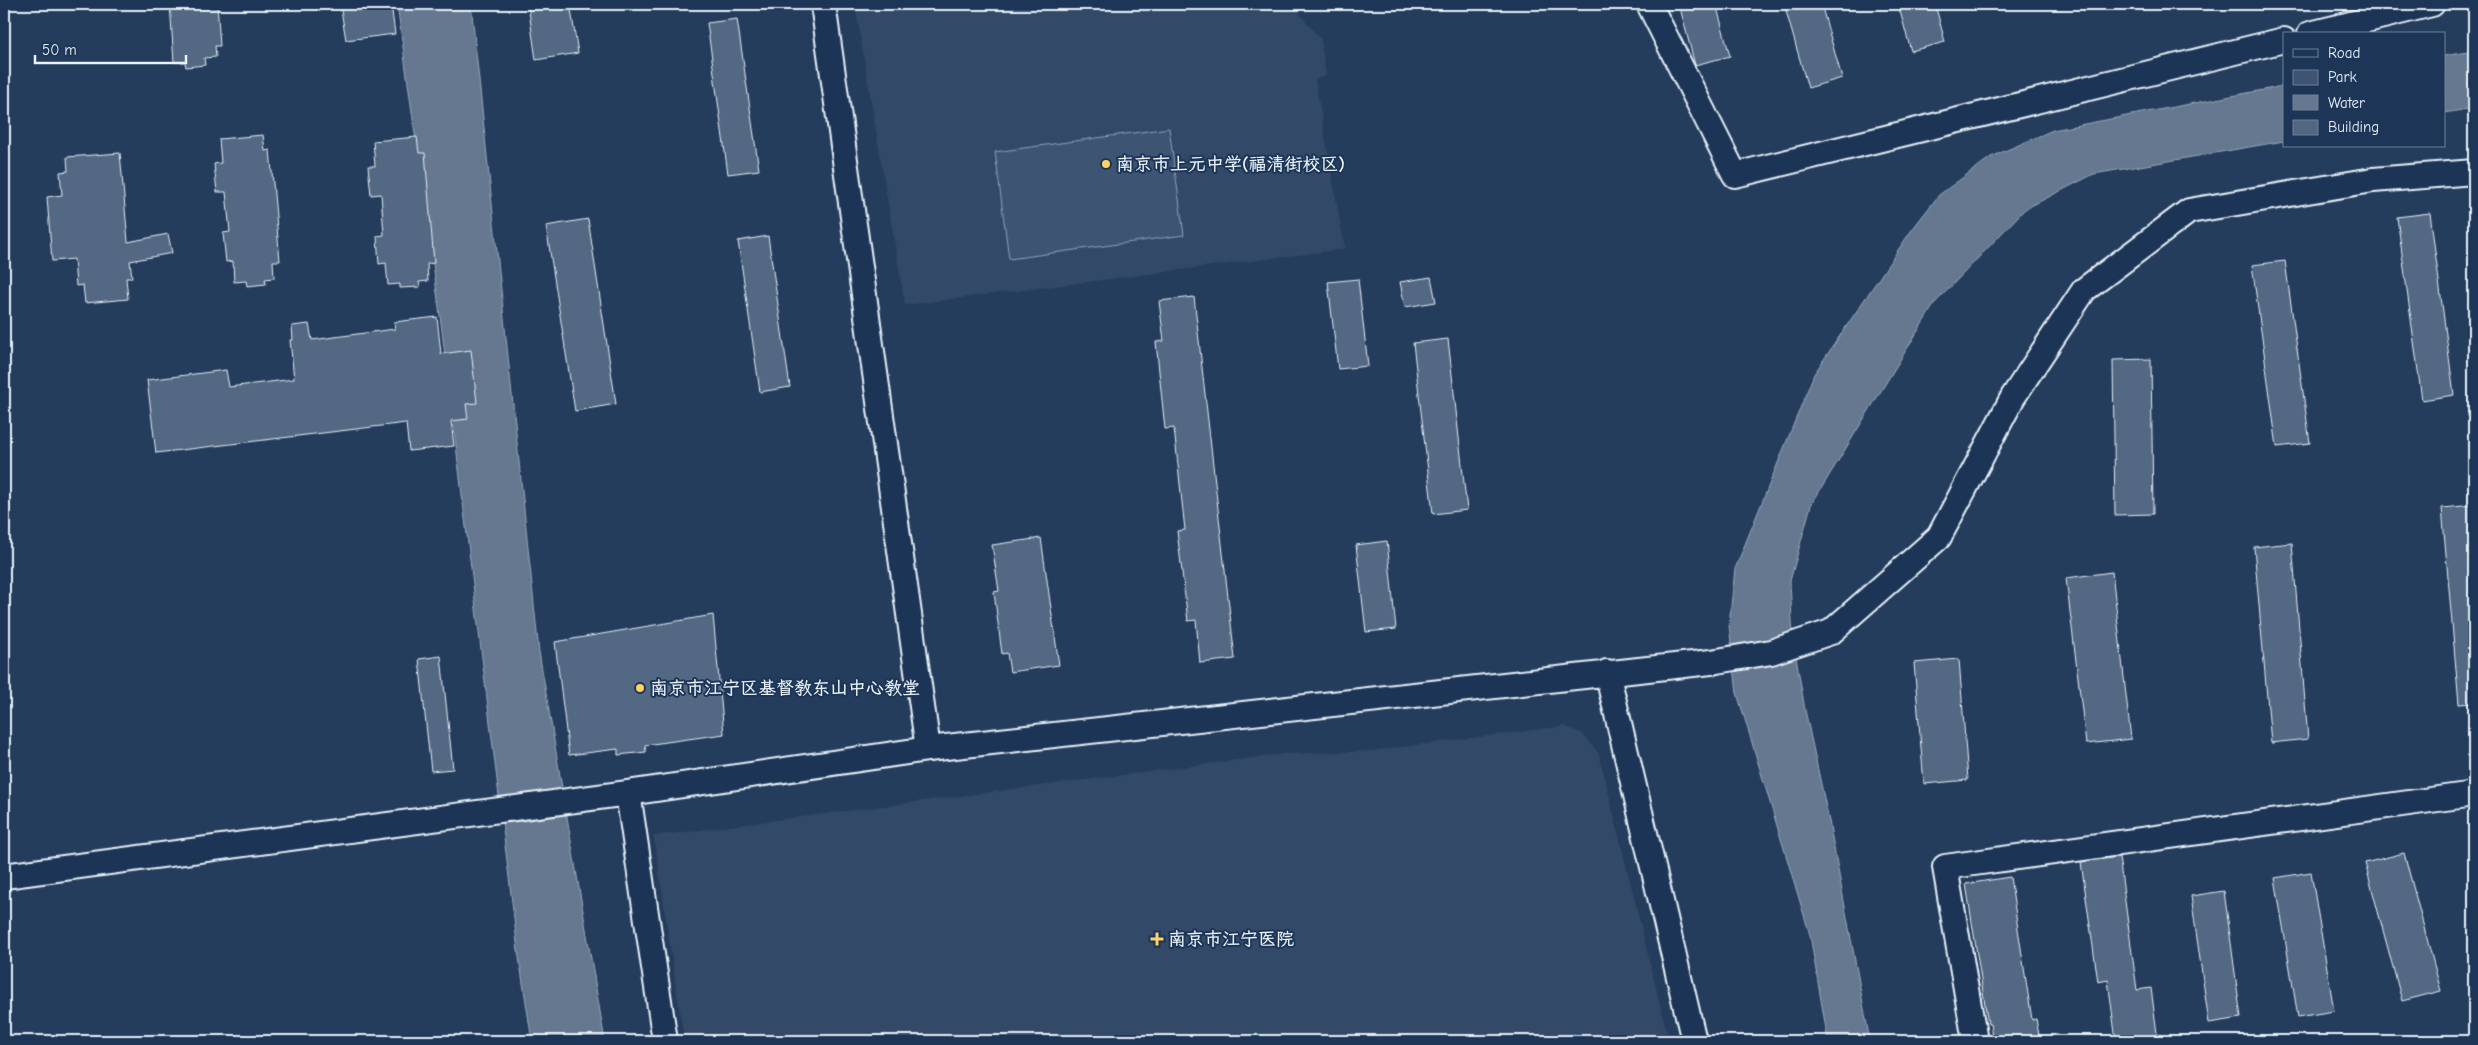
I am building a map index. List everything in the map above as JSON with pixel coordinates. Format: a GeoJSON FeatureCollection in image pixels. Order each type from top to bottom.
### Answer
{"type":"FeatureCollection","features":[{"type":"Feature","properties":{"kind":"street"},"geometry":{"type":"LineString","coordinates":[[823,4],[928,749]]}},
{"type":"Feature","properties":{"kind":"street"},"geometry":{"type":"LineString","coordinates":[[1649,4],[1735,175],[2283,40]]}},
{"type":"Feature","properties":{"kind":"street"},"geometry":{"type":"LineString","coordinates":[[2318,32],[2432,4]]}},
{"type":"Feature","properties":{"kind":"street"},"geometry":{"type":"LineString","coordinates":[[4,876],[628,793],[928,749],[1607,672],[1712,662],[1771,652],[1831,632],[1939,537],[2013,397],[2084,290],[2189,212],[2373,180],[2474,172]]}},
{"type":"Feature","properties":{"kind":"street"},"geometry":{"type":"LineString","coordinates":[[1607,672],[1694,1041]]}},
{"type":"Feature","properties":{"kind":"street"},"geometry":{"type":"LineString","coordinates":[[628,793],[665,1041]]}},
{"type":"Feature","properties":{"kind":"street"},"geometry":{"type":"LineString","coordinates":[[1975,1041],[1945,867],[2474,794]]}},
{"type":"Feature","properties":{"kind":"shaded area","name":"南京市上元中学(福清街校区)"},"geometry":{"type":"Polygon","coordinates":[[[855,4],[1292,4],[1321,40],[1326,76],[1315,79],[1345,249],[905,305],[855,4]]]}},
{"type":"Feature","properties":{"kind":"shaded area","name":"南京市江宁医院"},"geometry":{"type":"Polygon","coordinates":[[[1565,726],[1583,734],[1599,754],[1669,1041],[684,1041],[654,836],[1284,754],[1371,751],[1565,726]]]}},
{"type":"Feature","properties":{"kind":"green space"},"geometry":{"type":"Polygon","coordinates":[[[1169,128],[1184,235],[1009,259],[995,152],[1169,128]]]}},
{"type":"Feature","properties":{"kind":"water"},"geometry":{"type":"Polygon","coordinates":[[[397,4],[471,4],[539,652],[605,1041],[532,1041],[518,951],[439,307],[397,4]]]}},
{"type":"Feature","properties":{"kind":"water"},"geometry":{"type":"Polygon","coordinates":[[[2474,51],[2474,108],[2446,113],[2446,56],[2474,51]]]}},
{"type":"Feature","properties":{"kind":"water"},"geometry":{"type":"Polygon","coordinates":[[[2283,86],[2283,141],[2094,174],[2025,209],[1935,303],[1811,505],[1790,581],[1793,639],[1805,710],[1829,821],[1870,1041],[1828,1041],[1810,935],[1737,693],[1729,625],[1735,569],[1814,374],[1911,231],[1939,195],[1991,157],[2053,130],[2283,86]]]}},
{"type":"Feature","properties":{"kind":"building"},"geometry":{"type":"Polygon","coordinates":[[[170,4],[217,4],[220,46],[215,46],[216,57],[204,58],[205,65],[186,67],[185,62],[174,62],[170,4]]]}},
{"type":"Feature","properties":{"kind":"building"},"geometry":{"type":"Polygon","coordinates":[[[340,4],[391,4],[395,34],[346,40],[340,4]]]}},
{"type":"Feature","properties":{"kind":"building"},"geometry":{"type":"Polygon","coordinates":[[[528,4],[570,4],[578,53],[536,60],[528,4]]]}},
{"type":"Feature","properties":{"kind":"building"},"geometry":{"type":"Polygon","coordinates":[[[1679,4],[1716,4],[1730,56],[1695,65],[1679,4]]]}},
{"type":"Feature","properties":{"kind":"building"},"geometry":{"type":"Polygon","coordinates":[[[1784,4],[1821,4],[1842,78],[1808,88],[1784,4]]]}},
{"type":"Feature","properties":{"kind":"building"},"geometry":{"type":"Polygon","coordinates":[[[1898,4],[1935,4],[1945,42],[1911,51],[1898,4]]]}},
{"type":"Feature","properties":{"kind":"building"},"geometry":{"type":"Polygon","coordinates":[[[737,19],[759,170],[728,174],[707,23],[737,19]]]}},
{"type":"Feature","properties":{"kind":"building"},"geometry":{"type":"Polygon","coordinates":[[[263,135],[265,151],[270,150],[280,261],[273,261],[274,278],[265,279],[266,284],[247,286],[246,281],[234,282],[233,261],[226,262],[223,233],[230,232],[226,192],[217,192],[214,164],[221,163],[219,139],[263,135]]]}},
{"type":"Feature","properties":{"kind":"building"},"geometry":{"type":"Polygon","coordinates":[[[417,137],[419,153],[425,153],[434,263],[427,264],[428,281],[419,282],[420,287],[400,288],[400,284],[388,285],[386,263],[379,264],[377,236],[384,235],[381,194],[371,195],[368,166],[375,166],[373,141],[417,137]]]}},
{"type":"Feature","properties":{"kind":"building"},"geometry":{"type":"Polygon","coordinates":[[[120,153],[128,242],[168,234],[172,253],[130,261],[132,278],[126,278],[128,299],[85,303],[83,285],[76,286],[74,259],[52,261],[47,197],[62,195],[60,172],[68,171],[67,157],[120,153]]]}},
{"type":"Feature","properties":{"kind":"building"},"geometry":{"type":"Polygon","coordinates":[[[2430,213],[2454,395],[2422,400],[2397,217],[2430,213]]]}},
{"type":"Feature","properties":{"kind":"building"},"geometry":{"type":"Polygon","coordinates":[[[588,219],[616,404],[575,411],[546,226],[588,219]]]}},
{"type":"Feature","properties":{"kind":"building"},"geometry":{"type":"Polygon","coordinates":[[[768,236],[790,387],[760,392],[738,241],[768,236]]]}},
{"type":"Feature","properties":{"kind":"building"},"geometry":{"type":"Polygon","coordinates":[[[2285,261],[2310,443],[2277,447],[2252,265],[2285,261]]]}},
{"type":"Feature","properties":{"kind":"building"},"geometry":{"type":"Polygon","coordinates":[[[1431,277],[1436,302],[1405,307],[1400,282],[1431,277]]]}},
{"type":"Feature","properties":{"kind":"building"},"geometry":{"type":"Polygon","coordinates":[[[1358,279],[1368,366],[1338,369],[1328,282],[1358,279]]]}},
{"type":"Feature","properties":{"kind":"building"},"geometry":{"type":"Polygon","coordinates":[[[1194,297],[1235,659],[1200,663],[1196,620],[1188,621],[1177,531],[1185,530],[1174,428],[1165,429],[1156,342],[1164,341],[1159,301],[1194,297]]]}},
{"type":"Feature","properties":{"kind":"building"},"geometry":{"type":"Polygon","coordinates":[[[437,317],[441,354],[471,350],[477,403],[466,404],[468,419],[451,421],[454,446],[409,451],[406,423],[156,453],[147,380],[226,370],[229,387],[294,379],[290,340],[293,340],[292,326],[309,324],[312,340],[395,329],[394,322],[437,317]]]}},
{"type":"Feature","properties":{"kind":"building"},"geometry":{"type":"Polygon","coordinates":[[[1448,339],[1467,510],[1433,514],[1413,343],[1448,339]]]}},
{"type":"Feature","properties":{"kind":"building"},"geometry":{"type":"Polygon","coordinates":[[[2151,359],[2153,514],[2115,515],[2113,360],[2151,359]]]}},
{"type":"Feature","properties":{"kind":"building"},"geometry":{"type":"Polygon","coordinates":[[[2474,505],[2474,703],[2459,704],[2442,508],[2474,505]]]}},
{"type":"Feature","properties":{"kind":"building"},"geometry":{"type":"Polygon","coordinates":[[[1041,538],[1059,665],[1010,672],[1007,653],[1002,654],[994,592],[999,591],[992,545],[1041,538]]]}},
{"type":"Feature","properties":{"kind":"building"},"geometry":{"type":"Polygon","coordinates":[[[1387,541],[1396,629],[1366,632],[1356,545],[1387,541]]]}},
{"type":"Feature","properties":{"kind":"building"},"geometry":{"type":"Polygon","coordinates":[[[2292,543],[2308,739],[2271,743],[2254,547],[2292,543]]]}},
{"type":"Feature","properties":{"kind":"building"},"geometry":{"type":"Polygon","coordinates":[[[2112,572],[2131,739],[2086,744],[2066,578],[2112,572]]]}},
{"type":"Feature","properties":{"kind":"building","name":"南京市江宁区基督教东山中心教堂"},"geometry":{"type":"Polygon","coordinates":[[[713,615],[724,734],[645,745],[646,752],[618,755],[618,749],[569,755],[555,642],[713,615]]]}},
{"type":"Feature","properties":{"kind":"building"},"geometry":{"type":"Polygon","coordinates":[[[441,656],[453,769],[431,771],[419,659],[441,656]]]}},
{"type":"Feature","properties":{"kind":"building"},"geometry":{"type":"Polygon","coordinates":[[[1959,659],[1968,780],[1924,784],[1914,663],[1959,659]]]}},
{"type":"Feature","properties":{"kind":"building"},"geometry":{"type":"Polygon","coordinates":[[[2404,853],[2441,991],[2402,1001],[2365,863],[2404,853]]]}},
{"type":"Feature","properties":{"kind":"building"},"geometry":{"type":"Polygon","coordinates":[[[2119,857],[2137,990],[2151,988],[2158,1041],[2116,1041],[2108,980],[2098,982],[2081,862],[2119,857]]]}},
{"type":"Feature","properties":{"kind":"building"},"geometry":{"type":"Polygon","coordinates":[[[2311,872],[2334,1011],[2298,1017],[2275,878],[2311,872]]]}},
{"type":"Feature","properties":{"kind":"building"},"geometry":{"type":"Polygon","coordinates":[[[2010,877],[2032,1020],[2036,1019],[2040,1041],[1993,1041],[1990,1024],[1988,1024],[1966,884],[2010,877]]]}},
{"type":"Feature","properties":{"kind":"building"},"geometry":{"type":"Polygon","coordinates":[[[2224,891],[2241,1018],[2209,1023],[2191,896],[2224,891]]]}},
{"type":"Feature","properties":{"kind":"place","name":"南京市上元中学(福清街校区)"},"geometry":{"type":"Point","coordinates":[1106,164]}},
{"type":"Feature","properties":{"kind":"place","name":"南京市江宁区基督教东山中心教堂"},"geometry":{"type":"Point","coordinates":[640,688]}},
{"type":"Feature","properties":{"kind":"place","name":"南京市江宁医院"},"geometry":{"type":"Point","coordinates":[1157,939]}}]}
